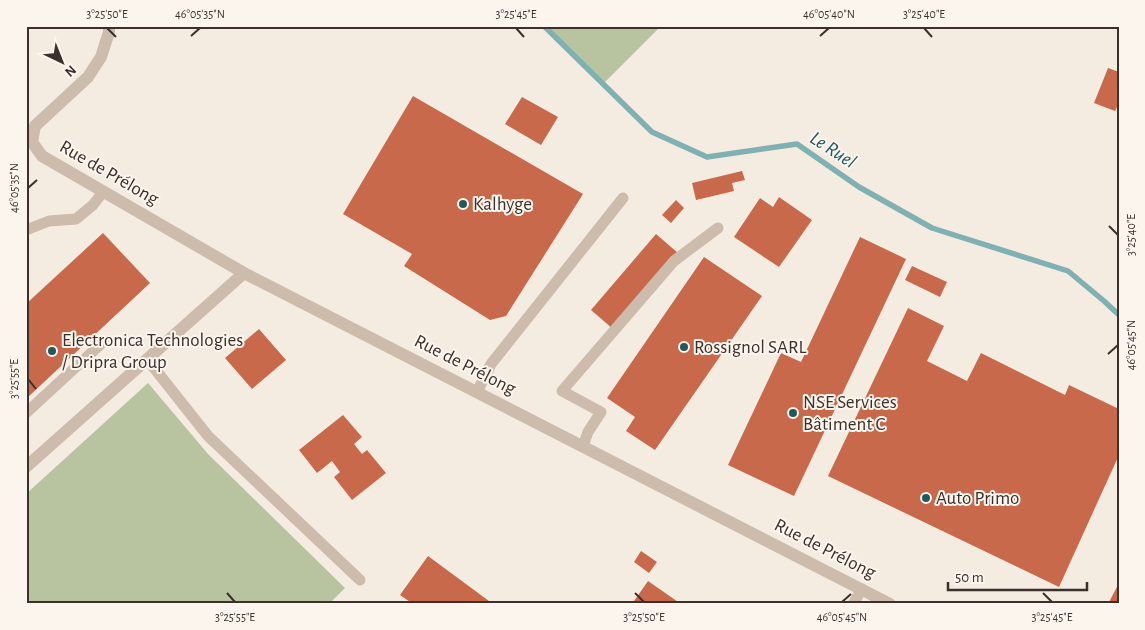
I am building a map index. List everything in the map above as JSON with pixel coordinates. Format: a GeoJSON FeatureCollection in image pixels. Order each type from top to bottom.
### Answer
{"type":"FeatureCollection","features":[{"type":"Feature","properties":{"kind":"street","name":"Rue de Prélong"},"geometry":{"type":"LineString","coordinates":[[109,26],[109,32],[101,56],[88,77],[35,126],[32,142],[42,156],[244,273],[890,604]]}},
{"type":"Feature","properties":{"kind":"street"},"geometry":{"type":"LineString","coordinates":[[28,462],[147,360],[244,273]]}},
{"type":"Feature","properties":{"kind":"lane"},"geometry":{"type":"LineString","coordinates":[[26,230],[48,221],[76,219],[94,205],[103,192]]}},
{"type":"Feature","properties":{"kind":"lane"},"geometry":{"type":"LineString","coordinates":[[477,392],[491,364],[623,198]]}},
{"type":"Feature","properties":{"kind":"lane"},"geometry":{"type":"LineString","coordinates":[[583,446],[588,432],[602,412],[562,391],[674,261],[718,228]]}},
{"type":"Feature","properties":{"kind":"lane"},"geometry":{"type":"LineString","coordinates":[[26,413],[103,342]]}},
{"type":"Feature","properties":{"kind":"lane"},"geometry":{"type":"LineString","coordinates":[[147,360],[208,436],[360,580]]}},
{"type":"Feature","properties":{"kind":"lane"},"geometry":{"type":"LineString","coordinates":[[853,604],[862,589]]}},
{"type":"Feature","properties":{"kind":"green space"},"geometry":{"type":"Polygon","coordinates":[[[544,26],[661,26],[603,84],[544,26]]]}},
{"type":"Feature","properties":{"kind":"green space"},"geometry":{"type":"Polygon","coordinates":[[[148,383],[208,454],[345,588],[329,604],[26,604],[26,494],[148,383]]]}},
{"type":"Feature","properties":{"kind":"building"},"geometry":{"type":"Polygon","coordinates":[[[1108,68],[1119,72],[1119,103],[1115,111],[1094,103],[1108,68]]]}},
{"type":"Feature","properties":{"kind":"building","name":"Kalhyge"},"geometry":{"type":"Polygon","coordinates":[[[413,96],[583,194],[506,316],[490,320],[404,266],[412,254],[343,214],[413,96]]]}},
{"type":"Feature","properties":{"kind":"building"},"geometry":{"type":"Polygon","coordinates":[[[522,97],[558,117],[541,145],[505,124],[522,97]]]}},
{"type":"Feature","properties":{"kind":"building"},"geometry":{"type":"Polygon","coordinates":[[[742,171],[745,180],[732,183],[734,191],[696,200],[692,183],[742,171]]]}},
{"type":"Feature","properties":{"kind":"building"},"geometry":{"type":"Polygon","coordinates":[[[779,197],[812,220],[779,267],[734,237],[760,198],[773,207],[779,197]]]}},
{"type":"Feature","properties":{"kind":"building"},"geometry":{"type":"Polygon","coordinates":[[[676,200],[684,208],[671,223],[662,215],[676,200]]]}},
{"type":"Feature","properties":{"kind":"building","name":"Electronica Technologies / Dripra Group"},"geometry":{"type":"Polygon","coordinates":[[[103,233],[150,283],[27,398],[26,304],[103,233]]]}},
{"type":"Feature","properties":{"kind":"building"},"geometry":{"type":"Polygon","coordinates":[[[656,234],[678,253],[613,329],[591,310],[656,234]]]}},
{"type":"Feature","properties":{"kind":"building","name":"NSE Services Bâtiment C"},"geometry":{"type":"Polygon","coordinates":[[[860,237],[906,259],[794,496],[728,465],[781,353],[801,362],[860,237]]]}},
{"type":"Feature","properties":{"kind":"building","name":"Rossignol SARL"},"geometry":{"type":"Polygon","coordinates":[[[704,257],[762,296],[655,450],[626,431],[635,417],[607,398],[704,257]]]}},
{"type":"Feature","properties":{"kind":"building"},"geometry":{"type":"Polygon","coordinates":[[[912,266],[947,282],[940,297],[905,280],[912,266]]]}},
{"type":"Feature","properties":{"kind":"building"},"geometry":{"type":"Polygon","coordinates":[[[908,308],[944,326],[927,361],[967,381],[981,353],[1065,395],[1069,385],[1119,409],[1119,455],[1059,587],[828,476],[908,308]]]}},
{"type":"Feature","properties":{"kind":"building"},"geometry":{"type":"Polygon","coordinates":[[[259,329],[286,360],[252,389],[225,358],[259,329]]]}},
{"type":"Feature","properties":{"kind":"building"},"geometry":{"type":"Polygon","coordinates":[[[343,415],[362,437],[354,444],[362,454],[367,450],[386,473],[352,500],[334,477],[340,472],[332,461],[317,473],[299,450],[343,415]]]}},
{"type":"Feature","properties":{"kind":"building"},"geometry":{"type":"Polygon","coordinates":[[[641,551],[657,562],[649,573],[634,562],[641,551]]]}},
{"type":"Feature","properties":{"kind":"building"},"geometry":{"type":"Polygon","coordinates":[[[428,556],[493,604],[413,604],[400,595],[428,556]]]}},
{"type":"Feature","properties":{"kind":"building"},"geometry":{"type":"Polygon","coordinates":[[[648,581],[681,604],[632,604],[648,581]]]}},
{"type":"Feature","properties":{"kind":"building"},"geometry":{"type":"Polygon","coordinates":[[[1119,583],[1119,604],[1108,604],[1119,583]]]}},
{"type":"Feature","properties":{"kind":"waterway","name":"Le Ruel"},"geometry":{"type":"LineString","coordinates":[[544,26],[652,132],[707,157],[797,144],[859,187],[932,228],[1068,271],[1119,315]]}},
{"type":"Feature","properties":{"kind":"place","name":"Kalhyge"},"geometry":{"type":"Point","coordinates":[463,204]}},
{"type":"Feature","properties":{"kind":"place","name":"Rossignol SARL"},"geometry":{"type":"Point","coordinates":[684,347]}},
{"type":"Feature","properties":{"kind":"place","name":"Electronica Technologies / Dripra Group"},"geometry":{"type":"Point","coordinates":[52,351]}},
{"type":"Feature","properties":{"kind":"place","name":"NSE Services Bâtiment C"},"geometry":{"type":"Point","coordinates":[793,413]}},
{"type":"Feature","properties":{"kind":"place","name":"Auto Primo"},"geometry":{"type":"Point","coordinates":[926,498]}}]}
